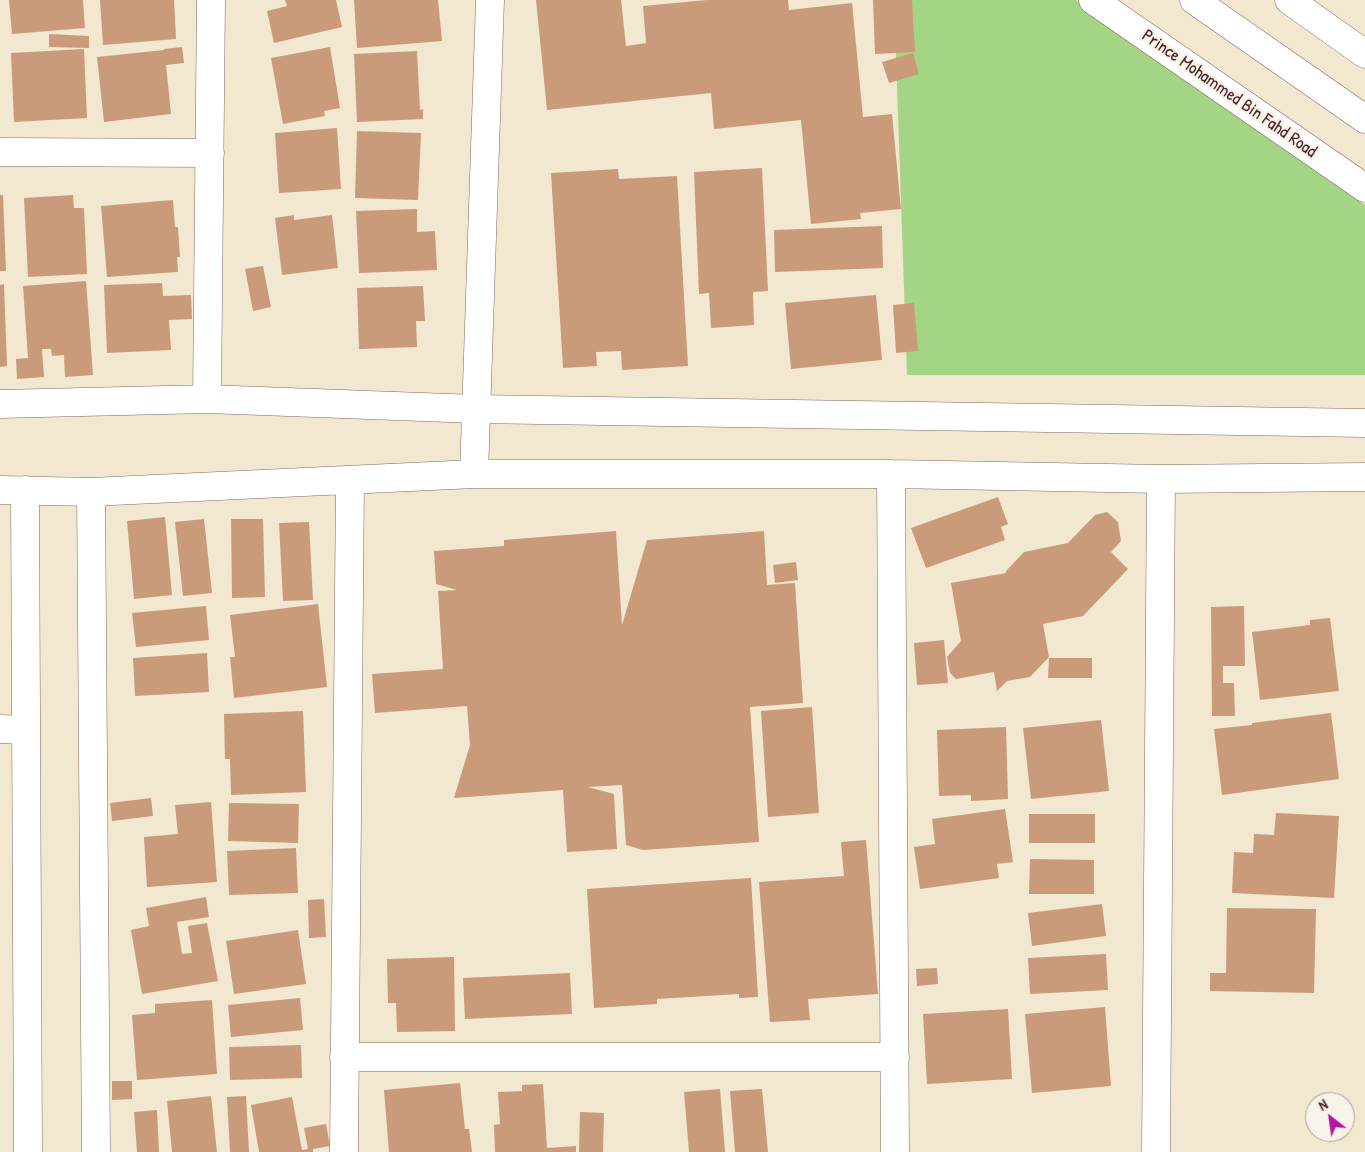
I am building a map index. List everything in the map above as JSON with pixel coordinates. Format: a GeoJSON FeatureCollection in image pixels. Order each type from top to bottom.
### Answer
{"type":"FeatureCollection","features":[{"type":"Feature","properties":{"kind":"main road"},"geometry":{"type":"LineString","coordinates":[[207,399],[211,0]]}},
{"type":"Feature","properties":{"kind":"main road"},"geometry":{"type":"LineString","coordinates":[[474,474],[490,0]]}},
{"type":"Feature","properties":{"kind":"main road","name":"Prince Mohammed Bin Fahd Road"},"geometry":{"type":"LineString","coordinates":[[1093,0],[1365,188]]}},
{"type":"Feature","properties":{"kind":"main road"},"geometry":{"type":"LineString","coordinates":[[1194,0],[1365,119]]}},
{"type":"Feature","properties":{"kind":"main road"},"geometry":{"type":"LineString","coordinates":[[1289,0],[1365,54]]}},
{"type":"Feature","properties":{"kind":"main road"},"geometry":{"type":"LineString","coordinates":[[0,152],[210,153]]}},
{"type":"Feature","properties":{"kind":"main road"},"geometry":{"type":"LineString","coordinates":[[0,404],[207,399],[476,409],[1365,423]]}},
{"type":"Feature","properties":{"kind":"main road"},"geometry":{"type":"LineString","coordinates":[[28,1152],[13,729],[12,490],[91,492],[474,474],[891,474],[1161,479],[1365,477]]}},
{"type":"Feature","properties":{"kind":"main road"},"geometry":{"type":"LineString","coordinates":[[891,474],[895,1152]]}},
{"type":"Feature","properties":{"kind":"main road"},"geometry":{"type":"LineString","coordinates":[[1156,1152],[1161,479]]}},
{"type":"Feature","properties":{"kind":"main road"},"geometry":{"type":"LineString","coordinates":[[344,1152],[350,480]]}},
{"type":"Feature","properties":{"kind":"main road"},"geometry":{"type":"LineString","coordinates":[[91,492],[96,1152]]}},
{"type":"Feature","properties":{"kind":"main road"},"geometry":{"type":"LineString","coordinates":[[344,1057],[895,1057]]}},
{"type":"Feature","properties":{"kind":"green space"},"geometry":{"type":"Polygon","coordinates":[[[894,0],[1076,0],[1365,205],[1365,375],[907,375],[894,0]]]}},
{"type":"Feature","properties":{"kind":"building"},"geometry":{"type":"Polygon","coordinates":[[[9,0],[83,0],[85,28],[12,34],[9,0]]]}},
{"type":"Feature","properties":{"kind":"building"},"geometry":{"type":"Polygon","coordinates":[[[100,0],[174,0],[176,39],[103,45],[100,0]]]}},
{"type":"Feature","properties":{"kind":"building"},"geometry":{"type":"Polygon","coordinates":[[[285,0],[336,0],[342,27],[274,43],[267,11],[287,6],[285,0]]]}},
{"type":"Feature","properties":{"kind":"building"},"geometry":{"type":"Polygon","coordinates":[[[354,0],[438,0],[442,41],[357,48],[354,0]]]}},
{"type":"Feature","properties":{"kind":"building"},"geometry":{"type":"Polygon","coordinates":[[[536,0],[621,0],[626,46],[646,43],[643,6],[707,0],[788,0],[789,10],[852,3],[863,117],[892,114],[901,209],[860,213],[861,219],[811,224],[801,120],[714,129],[711,93],[547,110],[536,0]]]}},
{"type":"Feature","properties":{"kind":"building"},"geometry":{"type":"Polygon","coordinates":[[[873,0],[912,0],[915,52],[875,54],[873,0]]]}},
{"type":"Feature","properties":{"kind":"building"},"geometry":{"type":"Polygon","coordinates":[[[49,34],[89,36],[89,48],[49,47],[49,34]]]}},
{"type":"Feature","properties":{"kind":"building"},"geometry":{"type":"Polygon","coordinates":[[[182,47],[184,63],[166,65],[171,114],[104,122],[97,57],[182,47]]]}},
{"type":"Feature","properties":{"kind":"building"},"geometry":{"type":"Polygon","coordinates":[[[330,47],[340,108],[324,111],[325,116],[283,124],[271,58],[330,47]]]}},
{"type":"Feature","properties":{"kind":"building"},"geometry":{"type":"Polygon","coordinates":[[[84,49],[87,118],[14,122],[11,53],[84,49]]]}},
{"type":"Feature","properties":{"kind":"building"},"geometry":{"type":"Polygon","coordinates":[[[417,51],[420,110],[423,109],[423,119],[357,122],[354,54],[417,51]]]}},
{"type":"Feature","properties":{"kind":"building"},"geometry":{"type":"Polygon","coordinates":[[[913,53],[919,74],[889,83],[882,62],[913,53]]]}},
{"type":"Feature","properties":{"kind":"building"},"geometry":{"type":"Polygon","coordinates":[[[337,128],[341,189],[279,193],[275,133],[337,128]]]}},
{"type":"Feature","properties":{"kind":"building"},"geometry":{"type":"Polygon","coordinates":[[[357,131],[421,133],[418,200],[355,198],[357,131]]]}},
{"type":"Feature","properties":{"kind":"building"},"geometry":{"type":"Polygon","coordinates":[[[762,168],[768,291],[753,292],[754,325],[711,328],[709,293],[699,294],[694,172],[762,168]]]}},
{"type":"Feature","properties":{"kind":"building"},"geometry":{"type":"Polygon","coordinates":[[[618,169],[619,179],[677,176],[688,366],[622,370],[621,351],[596,352],[597,366],[563,368],[551,173],[618,169]]]}},
{"type":"Feature","properties":{"kind":"building"},"geometry":{"type":"Polygon","coordinates":[[[0,195],[3,195],[6,271],[0,271],[0,195]]]}},
{"type":"Feature","properties":{"kind":"building"},"geometry":{"type":"Polygon","coordinates":[[[73,195],[74,208],[84,208],[87,274],[28,277],[24,198],[73,195]]]}},
{"type":"Feature","properties":{"kind":"building"},"geometry":{"type":"Polygon","coordinates":[[[173,200],[175,227],[178,227],[180,257],[177,257],[178,272],[107,277],[101,206],[173,200]]]}},
{"type":"Feature","properties":{"kind":"building"},"geometry":{"type":"Polygon","coordinates":[[[417,209],[417,232],[435,231],[437,270],[359,273],[356,211],[417,209]]]}},
{"type":"Feature","properties":{"kind":"building"},"geometry":{"type":"Polygon","coordinates":[[[294,215],[294,220],[332,215],[338,268],[282,275],[275,218],[294,215]]]}},
{"type":"Feature","properties":{"kind":"building"},"geometry":{"type":"Polygon","coordinates":[[[882,226],[883,268],[775,272],[774,230],[882,226]]]}},
{"type":"Feature","properties":{"kind":"building"},"geometry":{"type":"Polygon","coordinates":[[[263,266],[271,307],[253,311],[245,269],[263,266]]]}},
{"type":"Feature","properties":{"kind":"building"},"geometry":{"type":"Polygon","coordinates":[[[86,281],[93,375],[65,377],[64,355],[52,356],[51,349],[42,349],[44,377],[17,379],[16,359],[28,358],[23,286],[86,281]]]}},
{"type":"Feature","properties":{"kind":"building"},"geometry":{"type":"Polygon","coordinates":[[[162,283],[163,296],[191,295],[192,319],[169,320],[171,350],[107,353],[104,285],[162,283]]]}},
{"type":"Feature","properties":{"kind":"building"},"geometry":{"type":"Polygon","coordinates":[[[4,284],[7,366],[0,367],[0,285],[4,284]]]}},
{"type":"Feature","properties":{"kind":"building"},"geometry":{"type":"Polygon","coordinates":[[[423,286],[425,321],[416,321],[417,347],[359,349],[357,288],[423,286]]]}},
{"type":"Feature","properties":{"kind":"building"},"geometry":{"type":"Polygon","coordinates":[[[876,295],[882,360],[791,369],[785,303],[876,295]]]}},
{"type":"Feature","properties":{"kind":"building"},"geometry":{"type":"Polygon","coordinates":[[[914,303],[918,351],[896,353],[893,305],[914,303]]]}},
{"type":"Feature","properties":{"kind":"building"},"geometry":{"type":"Polygon","coordinates":[[[998,497],[1008,524],[1001,527],[1005,540],[926,568],[911,528],[998,497]]]}},
{"type":"Feature","properties":{"kind":"building"},"geometry":{"type":"Polygon","coordinates":[[[1107,512],[1118,522],[1121,541],[1111,552],[1128,569],[1083,616],[1043,624],[1049,657],[1030,677],[1007,681],[997,691],[994,672],[956,679],[950,673],[947,657],[961,641],[951,583],[1006,573],[1024,552],[1068,543],[1095,515],[1107,512]]]}},
{"type":"Feature","properties":{"kind":"building"},"geometry":{"type":"Polygon","coordinates":[[[165,517],[172,595],[134,599],[127,521],[165,517]]]}},
{"type":"Feature","properties":{"kind":"building"},"geometry":{"type":"Polygon","coordinates":[[[204,519],[212,593],[183,596],[175,522],[204,519]]]}},
{"type":"Feature","properties":{"kind":"building"},"geometry":{"type":"Polygon","coordinates":[[[231,519],[263,519],[265,597],[232,598],[231,519]]]}},
{"type":"Feature","properties":{"kind":"building"},"geometry":{"type":"Polygon","coordinates":[[[309,522],[313,600],[283,601],[279,523],[309,522]]]}},
{"type":"Feature","properties":{"kind":"building"},"geometry":{"type":"Polygon","coordinates":[[[616,531],[622,625],[647,540],[764,531],[767,585],[795,583],[803,703],[750,707],[759,842],[643,850],[626,845],[622,785],[588,787],[614,794],[617,849],[567,852],[563,790],[454,798],[470,745],[467,706],[375,713],[372,674],[443,669],[438,591],[457,590],[436,584],[434,551],[504,546],[504,540],[616,531]]]}},
{"type":"Feature","properties":{"kind":"building"},"geometry":{"type":"Polygon","coordinates":[[[796,562],[798,580],[775,583],[773,565],[796,562]]]}},
{"type":"Feature","properties":{"kind":"building"},"geometry":{"type":"Polygon","coordinates":[[[318,604],[327,687],[234,698],[230,657],[235,657],[230,615],[318,604]]]}},
{"type":"Feature","properties":{"kind":"building"},"geometry":{"type":"Polygon","coordinates":[[[206,606],[209,640],[136,647],[132,613],[206,606]]]}},
{"type":"Feature","properties":{"kind":"building"},"geometry":{"type":"Polygon","coordinates":[[[1244,606],[1245,666],[1223,666],[1223,683],[1234,683],[1235,716],[1212,716],[1211,607],[1244,606]]]}},
{"type":"Feature","properties":{"kind":"building"},"geometry":{"type":"Polygon","coordinates":[[[1330,618],[1339,691],[1260,700],[1252,632],[1310,625],[1310,620],[1330,618]]]}},
{"type":"Feature","properties":{"kind":"building"},"geometry":{"type":"Polygon","coordinates":[[[944,640],[948,683],[917,685],[914,643],[944,640]]]}},
{"type":"Feature","properties":{"kind":"building"},"geometry":{"type":"Polygon","coordinates":[[[207,653],[209,692],[135,696],[133,658],[207,653]]]}},
{"type":"Feature","properties":{"kind":"building"},"geometry":{"type":"Polygon","coordinates":[[[1049,658],[1092,658],[1092,678],[1048,678],[1049,658]]]}},
{"type":"Feature","properties":{"kind":"building"},"geometry":{"type":"Polygon","coordinates":[[[812,707],[819,813],[768,817],[761,711],[812,707]]]}},
{"type":"Feature","properties":{"kind":"building"},"geometry":{"type":"Polygon","coordinates":[[[303,711],[306,792],[231,795],[230,759],[225,759],[224,714],[303,711]]]}},
{"type":"Feature","properties":{"kind":"building"},"geometry":{"type":"Polygon","coordinates":[[[1331,713],[1339,779],[1222,795],[1214,729],[1331,713]]]}},
{"type":"Feature","properties":{"kind":"building"},"geometry":{"type":"Polygon","coordinates":[[[1101,720],[1109,791],[1031,799],[1023,728],[1101,720]]]}},
{"type":"Feature","properties":{"kind":"building"},"geometry":{"type":"Polygon","coordinates":[[[1006,727],[1008,799],[971,801],[971,795],[939,796],[937,730],[1006,727]]]}},
{"type":"Feature","properties":{"kind":"building"},"geometry":{"type":"Polygon","coordinates":[[[151,798],[153,816],[112,821],[110,803],[151,798]]]}},
{"type":"Feature","properties":{"kind":"building"},"geometry":{"type":"Polygon","coordinates":[[[211,802],[217,882],[147,887],[144,837],[178,834],[175,805],[211,802]]]}},
{"type":"Feature","properties":{"kind":"building"},"geometry":{"type":"Polygon","coordinates":[[[229,803],[299,804],[298,843],[228,841],[229,803]]]}},
{"type":"Feature","properties":{"kind":"building"},"geometry":{"type":"Polygon","coordinates":[[[1005,809],[1013,862],[997,864],[999,878],[920,889],[914,847],[935,844],[932,819],[1005,809]]]}},
{"type":"Feature","properties":{"kind":"building"},"geometry":{"type":"Polygon","coordinates":[[[1276,813],[1339,816],[1334,898],[1232,893],[1234,852],[1253,853],[1254,834],[1274,835],[1276,813]]]}},
{"type":"Feature","properties":{"kind":"building"},"geometry":{"type":"Polygon","coordinates":[[[1029,814],[1095,814],[1095,843],[1029,843],[1029,814]]]}},
{"type":"Feature","properties":{"kind":"building"},"geometry":{"type":"Polygon","coordinates":[[[866,840],[878,994],[808,999],[810,1020],[770,1022],[759,882],[844,876],[841,842],[866,840]]]}},
{"type":"Feature","properties":{"kind":"building"},"geometry":{"type":"Polygon","coordinates":[[[296,848],[298,893],[229,895],[227,851],[296,848]]]}},
{"type":"Feature","properties":{"kind":"building"},"geometry":{"type":"Polygon","coordinates":[[[1030,859],[1094,860],[1094,894],[1029,894],[1030,859]]]}},
{"type":"Feature","properties":{"kind":"building"},"geometry":{"type":"Polygon","coordinates":[[[751,878],[758,997],[739,998],[739,994],[657,999],[657,1004],[594,1008],[587,889],[751,878]]]}},
{"type":"Feature","properties":{"kind":"building"},"geometry":{"type":"Polygon","coordinates":[[[206,897],[209,917],[177,922],[182,954],[192,953],[188,926],[207,923],[218,981],[142,994],[131,930],[149,926],[146,908],[206,897]]]}},
{"type":"Feature","properties":{"kind":"building"},"geometry":{"type":"Polygon","coordinates":[[[324,899],[326,937],[309,938],[308,900],[324,899]]]}},
{"type":"Feature","properties":{"kind":"building"},"geometry":{"type":"Polygon","coordinates":[[[1102,904],[1106,936],[1032,946],[1028,913],[1102,904]]]}},
{"type":"Feature","properties":{"kind":"building"},"geometry":{"type":"Polygon","coordinates":[[[1227,908],[1316,909],[1314,993],[1210,991],[1210,973],[1226,973],[1227,908]]]}},
{"type":"Feature","properties":{"kind":"building"},"geometry":{"type":"Polygon","coordinates":[[[298,930],[306,984],[234,994],[226,941],[298,930]]]}},
{"type":"Feature","properties":{"kind":"building"},"geometry":{"type":"Polygon","coordinates":[[[1106,954],[1108,990],[1030,994],[1028,958],[1106,954]]]}},
{"type":"Feature","properties":{"kind":"building"},"geometry":{"type":"Polygon","coordinates":[[[454,957],[455,1031],[397,1032],[396,1003],[388,1003],[387,959],[454,957]]]}},
{"type":"Feature","properties":{"kind":"building"},"geometry":{"type":"Polygon","coordinates":[[[937,968],[938,984],[917,986],[916,969],[937,968]]]}},
{"type":"Feature","properties":{"kind":"building"},"geometry":{"type":"Polygon","coordinates":[[[570,973],[572,1014],[465,1019],[463,978],[570,973]]]}},
{"type":"Feature","properties":{"kind":"building"},"geometry":{"type":"Polygon","coordinates":[[[300,998],[303,1030],[231,1037],[228,1005],[300,998]]]}},
{"type":"Feature","properties":{"kind":"building"},"geometry":{"type":"Polygon","coordinates":[[[212,1000],[217,1074],[137,1080],[132,1015],[155,1013],[155,1004],[212,1000]]]}},
{"type":"Feature","properties":{"kind":"building"},"geometry":{"type":"Polygon","coordinates":[[[1105,1007],[1111,1086],[1032,1093],[1025,1014],[1105,1007]]]}},
{"type":"Feature","properties":{"kind":"building"},"geometry":{"type":"Polygon","coordinates":[[[1008,1009],[1012,1079],[927,1084],[923,1014],[1008,1009]]]}},
{"type":"Feature","properties":{"kind":"building"},"geometry":{"type":"Polygon","coordinates":[[[301,1045],[302,1078],[230,1080],[229,1047],[301,1045]]]}},
{"type":"Feature","properties":{"kind":"building"},"geometry":{"type":"Polygon","coordinates":[[[112,1081],[132,1081],[132,1099],[112,1100],[112,1081]]]}},
{"type":"Feature","properties":{"kind":"building"},"geometry":{"type":"Polygon","coordinates":[[[460,1083],[465,1129],[469,1129],[472,1152],[389,1152],[384,1090],[460,1083]]]}},
{"type":"Feature","properties":{"kind":"building"},"geometry":{"type":"Polygon","coordinates":[[[543,1084],[547,1148],[576,1146],[576,1152],[495,1152],[494,1125],[500,1124],[498,1092],[522,1091],[522,1085],[543,1084]]]}},
{"type":"Feature","properties":{"kind":"building"},"geometry":{"type":"Polygon","coordinates":[[[720,1089],[725,1152],[689,1152],[684,1092],[720,1089]]]}},
{"type":"Feature","properties":{"kind":"building"},"geometry":{"type":"Polygon","coordinates":[[[762,1089],[768,1152],[735,1152],[730,1091],[762,1089]]]}},
{"type":"Feature","properties":{"kind":"building"},"geometry":{"type":"Polygon","coordinates":[[[211,1096],[217,1152],[172,1152],[167,1101],[211,1096]]]}},
{"type":"Feature","properties":{"kind":"building"},"geometry":{"type":"Polygon","coordinates":[[[246,1096],[249,1152],[230,1152],[227,1097],[246,1096]]]}},
{"type":"Feature","properties":{"kind":"building"},"geometry":{"type":"Polygon","coordinates":[[[292,1097],[302,1150],[308,1149],[304,1128],[326,1124],[330,1146],[313,1149],[313,1152],[259,1152],[251,1105],[292,1097]]]}},
{"type":"Feature","properties":{"kind":"building"},"geometry":{"type":"Polygon","coordinates":[[[157,1110],[159,1152],[137,1152],[134,1112],[157,1110]]]}},
{"type":"Feature","properties":{"kind":"building"},"geometry":{"type":"Polygon","coordinates":[[[580,1112],[604,1113],[603,1152],[579,1152],[580,1112]]]}}]}
